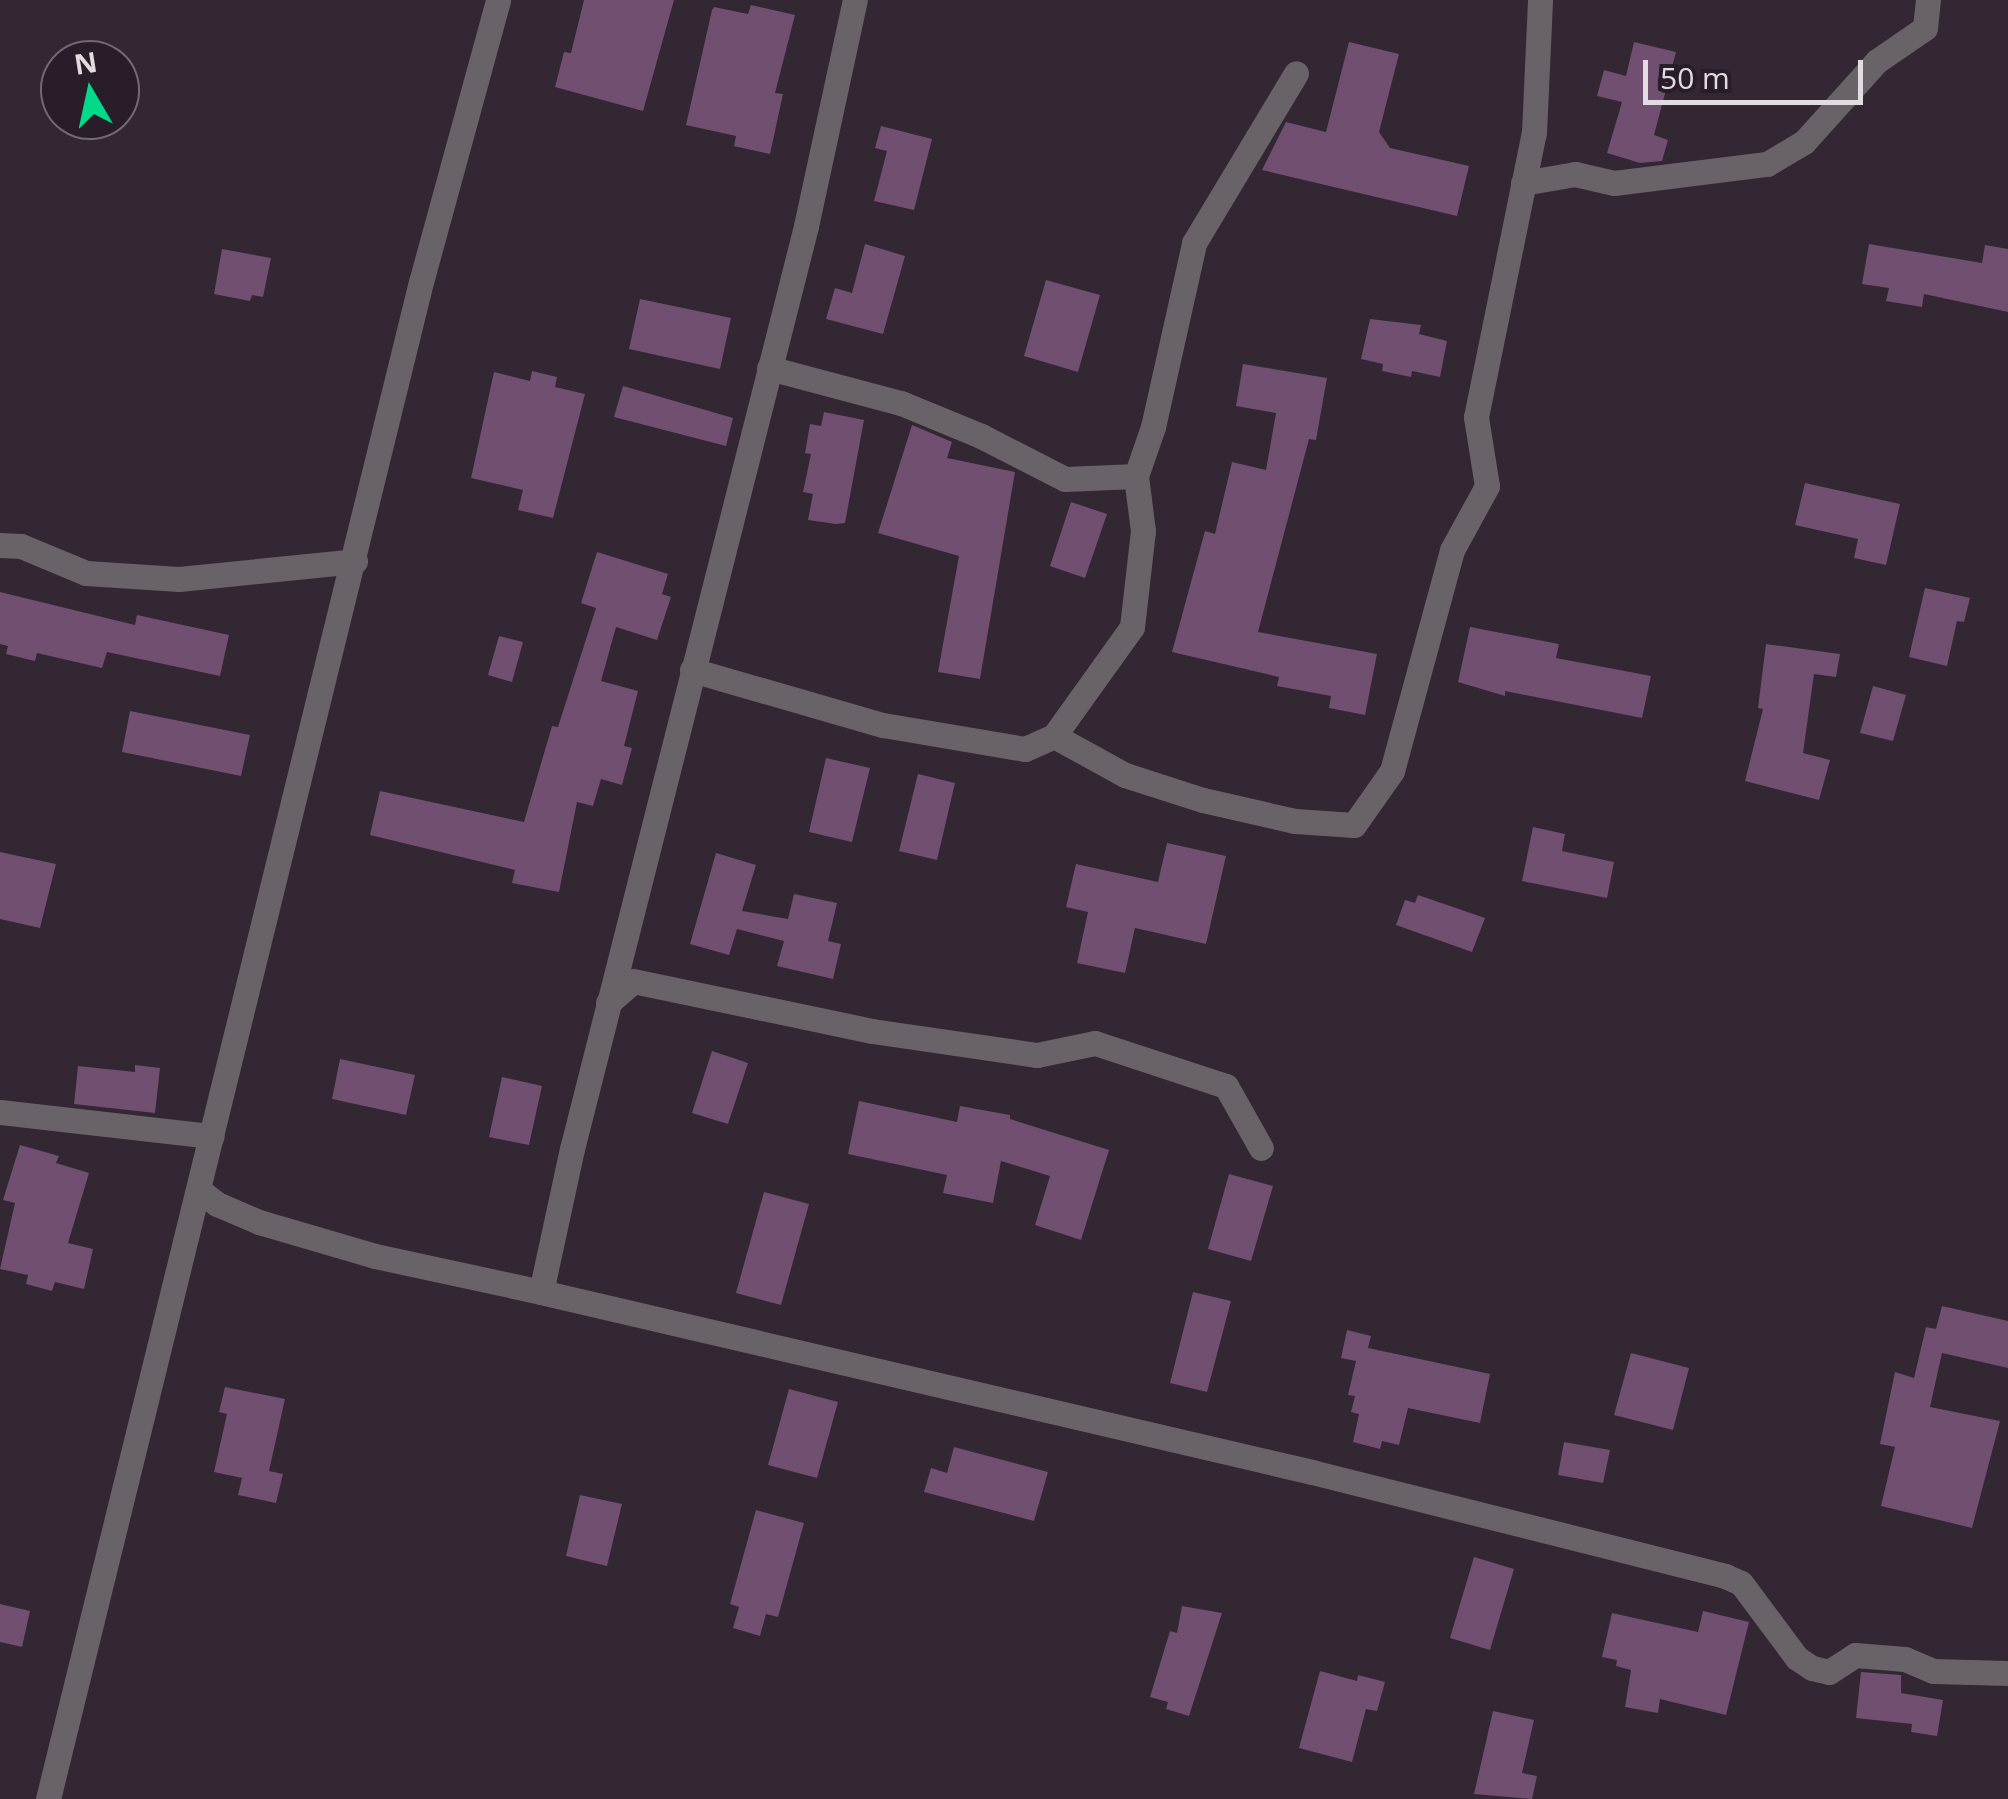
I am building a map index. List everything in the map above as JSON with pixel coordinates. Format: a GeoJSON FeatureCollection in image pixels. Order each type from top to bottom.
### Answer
{"type":"FeatureCollection","features":[{"type":"Feature","properties":{"kind":"street"},"geometry":{"type":"LineString","coordinates":[[48,1799],[421,282],[498,0]]}},
{"type":"Feature","properties":{"kind":"street"},"geometry":{"type":"LineString","coordinates":[[541,1292],[608,1004],[770,368],[855,0]]}},
{"type":"Feature","properties":{"kind":"street"},"geometry":{"type":"LineString","coordinates":[[1054,736],[1125,775],[1203,800],[1294,821],[1354,825],[1392,771],[1452,550],[1486,486],[1476,417],[1534,133],[1540,0]]}},
{"type":"Feature","properties":{"kind":"street"},"geometry":{"type":"LineString","coordinates":[[1524,183],[1575,174],[1614,183],[1767,164],[1804,142],[1877,61],[1925,28],[1928,0]]}},
{"type":"Feature","properties":{"kind":"street"},"geometry":{"type":"LineString","coordinates":[[692,670],[883,726],[1025,749],[1054,736],[1132,627],[1144,530],[1136,476],[1153,427],[1194,243],[1296,74]]}},
{"type":"Feature","properties":{"kind":"street"},"geometry":{"type":"LineString","coordinates":[[770,368],[900,403],[982,436],[1065,479],[1136,476]]}},
{"type":"Feature","properties":{"kind":"street"},"geometry":{"type":"LineString","coordinates":[[0,545],[20,546],[86,573],[179,579],[355,561]]}},
{"type":"Feature","properties":{"kind":"street"},"geometry":{"type":"LineString","coordinates":[[608,1004],[633,981],[872,1031],[1037,1055],[1095,1044],[1226,1086],[1260,1148]]}},
{"type":"Feature","properties":{"kind":"street"},"geometry":{"type":"LineString","coordinates":[[0,1112],[212,1136]]}},
{"type":"Feature","properties":{"kind":"street"},"geometry":{"type":"LineString","coordinates":[[199,1190],[217,1204],[259,1222],[375,1256],[1330,1476],[1725,1576],[1741,1583],[1797,1658],[1812,1668],[1829,1672],[1855,1655],[1904,1659],[1933,1670],[2008,1672]]}},
{"type":"Feature","properties":{"kind":"building"},"geometry":{"type":"Polygon","coordinates":[[[584,0],[674,0],[643,111],[555,87],[564,52],[571,53],[584,0]]]}},
{"type":"Feature","properties":{"kind":"building"},"geometry":{"type":"Polygon","coordinates":[[[751,5],[795,15],[775,93],[783,94],[770,154],[734,146],[736,136],[686,125],[712,10],[714,7],[748,14],[751,5]]]}},
{"type":"Feature","properties":{"kind":"building"},"geometry":{"type":"Polygon","coordinates":[[[1349,42],[1399,54],[1379,132],[1390,148],[1469,166],[1457,216],[1262,170],[1286,122],[1326,132],[1349,42]]]}},
{"type":"Feature","properties":{"kind":"building"},"geometry":{"type":"Polygon","coordinates":[[[1634,42],[1676,52],[1654,135],[1668,140],[1662,161],[1640,163],[1607,153],[1622,102],[1597,96],[1604,70],[1626,76],[1634,42]]]}},
{"type":"Feature","properties":{"kind":"building"},"geometry":{"type":"Polygon","coordinates":[[[881,126],[932,139],[914,210],[874,201],[887,151],[875,148],[881,126]]]}},
{"type":"Feature","properties":{"kind":"building"},"geometry":{"type":"Polygon","coordinates":[[[865,244],[905,256],[883,334],[826,319],[835,288],[852,293],[865,244]]]}},
{"type":"Feature","properties":{"kind":"building"},"geometry":{"type":"Polygon","coordinates":[[[1869,244],[1982,263],[1985,245],[2008,249],[2008,312],[1924,294],[1922,307],[1886,301],[1889,288],[1862,284],[1869,244]]]}},
{"type":"Feature","properties":{"kind":"building"},"geometry":{"type":"Polygon","coordinates":[[[222,249],[271,258],[263,297],[252,295],[250,301],[214,294],[222,249]]]}},
{"type":"Feature","properties":{"kind":"building"},"geometry":{"type":"Polygon","coordinates":[[[1046,280],[1100,295],[1078,372],[1024,356],[1046,280]]]}},
{"type":"Feature","properties":{"kind":"building"},"geometry":{"type":"Polygon","coordinates":[[[640,299],[731,318],[720,369],[629,349],[640,299]]]}},
{"type":"Feature","properties":{"kind":"building"},"geometry":{"type":"Polygon","coordinates":[[[1370,319],[1421,325],[1419,334],[1447,341],[1440,377],[1412,371],[1411,377],[1382,371],[1383,364],[1361,359],[1370,319]]]}},
{"type":"Feature","properties":{"kind":"building"},"geometry":{"type":"Polygon","coordinates":[[[1243,364],[1327,378],[1316,440],[1309,439],[1258,632],[1377,654],[1365,715],[1329,708],[1331,696],[1277,686],[1279,677],[1172,652],[1205,531],[1215,534],[1232,462],[1266,470],[1276,413],[1236,406],[1243,364]]]}},
{"type":"Feature","properties":{"kind":"building"},"geometry":{"type":"Polygon","coordinates":[[[532,371],[557,377],[555,387],[585,394],[553,518],[518,510],[523,490],[471,478],[494,372],[530,381],[532,371]]]}},
{"type":"Feature","properties":{"kind":"building"},"geometry":{"type":"Polygon","coordinates":[[[623,386],[733,418],[726,446],[614,417],[623,386]]]}},
{"type":"Feature","properties":{"kind":"building"},"geometry":{"type":"Polygon","coordinates":[[[824,412],[864,420],[845,523],[808,520],[813,494],[803,492],[811,454],[805,453],[810,424],[821,426],[824,412]]]}},
{"type":"Feature","properties":{"kind":"building"},"geometry":{"type":"Polygon","coordinates":[[[912,425],[952,442],[947,458],[1015,472],[980,679],[938,672],[959,556],[878,533],[912,425]]]}},
{"type":"Feature","properties":{"kind":"building"},"geometry":{"type":"Polygon","coordinates":[[[1805,483],[1900,504],[1886,565],[1854,558],[1858,539],[1795,525],[1805,483]]]}},
{"type":"Feature","properties":{"kind":"building"},"geometry":{"type":"Polygon","coordinates":[[[1071,502],[1107,514],[1085,578],[1050,566],[1071,502]]]}},
{"type":"Feature","properties":{"kind":"building"},"geometry":{"type":"Polygon","coordinates":[[[597,552],[668,574],[662,594],[671,597],[657,640],[616,627],[601,681],[638,691],[624,746],[632,748],[622,785],[601,779],[593,806],[577,802],[559,892],[512,883],[515,870],[370,835],[380,791],[524,822],[552,726],[558,727],[596,608],[581,603],[597,552]]]}},
{"type":"Feature","properties":{"kind":"building"},"geometry":{"type":"Polygon","coordinates":[[[1925,588],[1970,598],[1964,622],[1957,621],[1947,666],[1909,657],[1925,588]]]}},
{"type":"Feature","properties":{"kind":"building"},"geometry":{"type":"Polygon","coordinates":[[[0,592],[135,625],[137,615],[229,635],[220,676],[107,652],[102,668],[37,653],[35,661],[6,654],[8,646],[0,644],[0,592]]]}},
{"type":"Feature","properties":{"kind":"building"},"geometry":{"type":"Polygon","coordinates":[[[1470,627],[1559,644],[1556,658],[1651,676],[1642,718],[1505,691],[1505,696],[1458,682],[1470,627]]]}},
{"type":"Feature","properties":{"kind":"building"},"geometry":{"type":"Polygon","coordinates":[[[499,636],[523,642],[512,682],[488,675],[499,636]]]}},
{"type":"Feature","properties":{"kind":"building"},"geometry":{"type":"Polygon","coordinates":[[[1766,644],[1840,654],[1836,677],[1814,674],[1803,753],[1830,760],[1819,800],[1745,781],[1763,709],[1758,708],[1766,644]]]}},
{"type":"Feature","properties":{"kind":"building"},"geometry":{"type":"Polygon","coordinates":[[[1873,686],[1906,695],[1893,741],[1860,733],[1873,686]]]}},
{"type":"Feature","properties":{"kind":"building"},"geometry":{"type":"Polygon","coordinates":[[[130,711],[250,735],[241,776],[122,752],[130,711]]]}},
{"type":"Feature","properties":{"kind":"building"},"geometry":{"type":"Polygon","coordinates":[[[826,758],[870,768],[852,842],[809,832],[826,758]]]}},
{"type":"Feature","properties":{"kind":"building"},"geometry":{"type":"Polygon","coordinates":[[[918,774],[955,783],[937,860],[899,851],[918,774]]]}},
{"type":"Feature","properties":{"kind":"building"},"geometry":{"type":"Polygon","coordinates":[[[1533,827],[1565,834],[1562,851],[1614,862],[1607,898],[1522,881],[1533,827]]]}},
{"type":"Feature","properties":{"kind":"building"},"geometry":{"type":"Polygon","coordinates":[[[1167,843],[1226,856],[1206,944],[1135,928],[1125,973],[1077,963],[1088,912],[1066,907],[1076,864],[1158,882],[1167,843]]]}},
{"type":"Feature","properties":{"kind":"building"},"geometry":{"type":"Polygon","coordinates":[[[0,852],[56,864],[40,928],[0,919],[0,852]]]}},
{"type":"Feature","properties":{"kind":"building"},"geometry":{"type":"Polygon","coordinates":[[[716,853],[756,865],[742,911],[788,919],[794,894],[837,903],[828,941],[841,944],[833,979],[777,966],[784,941],[737,929],[729,955],[690,944],[716,853]]]}},
{"type":"Feature","properties":{"kind":"building"},"geometry":{"type":"Polygon","coordinates":[[[1418,895],[1485,918],[1472,952],[1396,925],[1405,900],[1415,903],[1418,895]]]}},
{"type":"Feature","properties":{"kind":"building"},"geometry":{"type":"Polygon","coordinates":[[[712,1051],[748,1063],[728,1124],[692,1113],[712,1051]]]}},
{"type":"Feature","properties":{"kind":"building"},"geometry":{"type":"Polygon","coordinates":[[[340,1059],[415,1075],[406,1115],[332,1099],[340,1059]]]}},
{"type":"Feature","properties":{"kind":"building"},"geometry":{"type":"Polygon","coordinates":[[[135,1065],[160,1068],[155,1113],[74,1104],[78,1066],[135,1072],[135,1065]]]}},
{"type":"Feature","properties":{"kind":"building"},"geometry":{"type":"Polygon","coordinates":[[[502,1077],[542,1086],[529,1145],[489,1137],[502,1077]]]}},
{"type":"Feature","properties":{"kind":"building"},"geometry":{"type":"Polygon","coordinates":[[[859,1101],[957,1122],[960,1106],[1010,1115],[1010,1119],[1109,1150],[1081,1240],[1035,1225],[1050,1176],[1001,1161],[993,1203],[943,1193],[947,1175],[848,1154],[859,1101]]]}},
{"type":"Feature","properties":{"kind":"building"},"geometry":{"type":"Polygon","coordinates":[[[20,1145],[59,1156],[56,1163],[89,1173],[68,1243],[93,1249],[84,1289],[55,1282],[52,1291],[26,1284],[28,1275],[0,1269],[15,1203],[3,1200],[20,1145]]]}},
{"type":"Feature","properties":{"kind":"building"},"geometry":{"type":"Polygon","coordinates":[[[1229,1174],[1273,1186],[1251,1261],[1208,1249],[1229,1174]]]}},
{"type":"Feature","properties":{"kind":"building"},"geometry":{"type":"Polygon","coordinates":[[[764,1192],[809,1204],[781,1305],[736,1293],[764,1192]]]}},
{"type":"Feature","properties":{"kind":"building"},"geometry":{"type":"Polygon","coordinates":[[[1193,1292],[1231,1301],[1207,1392],[1170,1383],[1193,1292]]]}},
{"type":"Feature","properties":{"kind":"building"},"geometry":{"type":"Polygon","coordinates":[[[1942,1306],[2008,1321],[2008,1368],[1942,1353],[1930,1407],[2000,1421],[1972,1528],[1881,1506],[1895,1447],[1880,1444],[1895,1372],[1914,1378],[1926,1327],[1936,1329],[1942,1306]]]}},
{"type":"Feature","properties":{"kind":"building"},"geometry":{"type":"Polygon","coordinates":[[[1347,1330],[1371,1336],[1368,1348],[1490,1374],[1480,1423],[1408,1408],[1399,1445],[1382,1441],[1380,1449],[1353,1442],[1359,1414],[1351,1412],[1355,1396],[1348,1395],[1356,1361],[1341,1358],[1347,1330]]]}},
{"type":"Feature","properties":{"kind":"building"},"geometry":{"type":"Polygon","coordinates":[[[1631,1353],[1689,1368],[1673,1430],[1614,1415],[1631,1353]]]}},
{"type":"Feature","properties":{"kind":"building"},"geometry":{"type":"Polygon","coordinates":[[[225,1387],[285,1399],[269,1471],[283,1474],[276,1503],[238,1495],[242,1478],[214,1472],[227,1414],[219,1412],[225,1387]]]}},
{"type":"Feature","properties":{"kind":"building"},"geometry":{"type":"Polygon","coordinates":[[[789,1389],[838,1402],[817,1478],[768,1465],[789,1389]]]}},
{"type":"Feature","properties":{"kind":"building"},"geometry":{"type":"Polygon","coordinates":[[[1564,1442],[1610,1450],[1603,1483],[1558,1475],[1564,1442]]]}},
{"type":"Feature","properties":{"kind":"building"},"geometry":{"type":"Polygon","coordinates":[[[954,1447],[1048,1472],[1034,1521],[924,1492],[931,1468],[947,1473],[954,1447]]]}},
{"type":"Feature","properties":{"kind":"building"},"geometry":{"type":"Polygon","coordinates":[[[580,1495],[622,1504],[607,1566],[566,1556],[580,1495]]]}},
{"type":"Feature","properties":{"kind":"building"},"geometry":{"type":"Polygon","coordinates":[[[756,1510],[804,1523],[778,1617],[766,1614],[760,1636],[733,1628],[739,1607],[730,1604],[756,1510]]]}},
{"type":"Feature","properties":{"kind":"building"},"geometry":{"type":"Polygon","coordinates":[[[1474,1557],[1514,1569],[1490,1650],[1450,1638],[1474,1557]]]}},
{"type":"Feature","properties":{"kind":"building"},"geometry":{"type":"Polygon","coordinates":[[[0,1604],[30,1611],[22,1647],[0,1642],[0,1604]]]}},
{"type":"Feature","properties":{"kind":"building"},"geometry":{"type":"Polygon","coordinates":[[[1182,1606],[1222,1613],[1189,1716],[1166,1709],[1168,1702],[1150,1697],[1170,1631],[1177,1633],[1182,1606]]]}},
{"type":"Feature","properties":{"kind":"building"},"geometry":{"type":"Polygon","coordinates":[[[1703,1611],[1749,1622],[1726,1715],[1660,1699],[1658,1713],[1625,1707],[1631,1670],[1616,1666],[1617,1660],[1602,1657],[1612,1613],[1698,1632],[1703,1611]]]}},
{"type":"Feature","properties":{"kind":"building"},"geometry":{"type":"Polygon","coordinates":[[[1320,1671],[1357,1681],[1358,1675],[1385,1682],[1377,1711],[1366,1709],[1352,1762],[1299,1748],[1320,1671]]]}},
{"type":"Feature","properties":{"kind":"building"},"geometry":{"type":"Polygon","coordinates":[[[1861,1672],[1901,1675],[1901,1693],[1943,1700],[1937,1736],[1911,1732],[1912,1724],[1856,1718],[1861,1672]]]}},
{"type":"Feature","properties":{"kind":"building"},"geometry":{"type":"Polygon","coordinates":[[[1493,1711],[1534,1720],[1522,1773],[1537,1776],[1532,1799],[1474,1794],[1493,1711]]]}}]}
